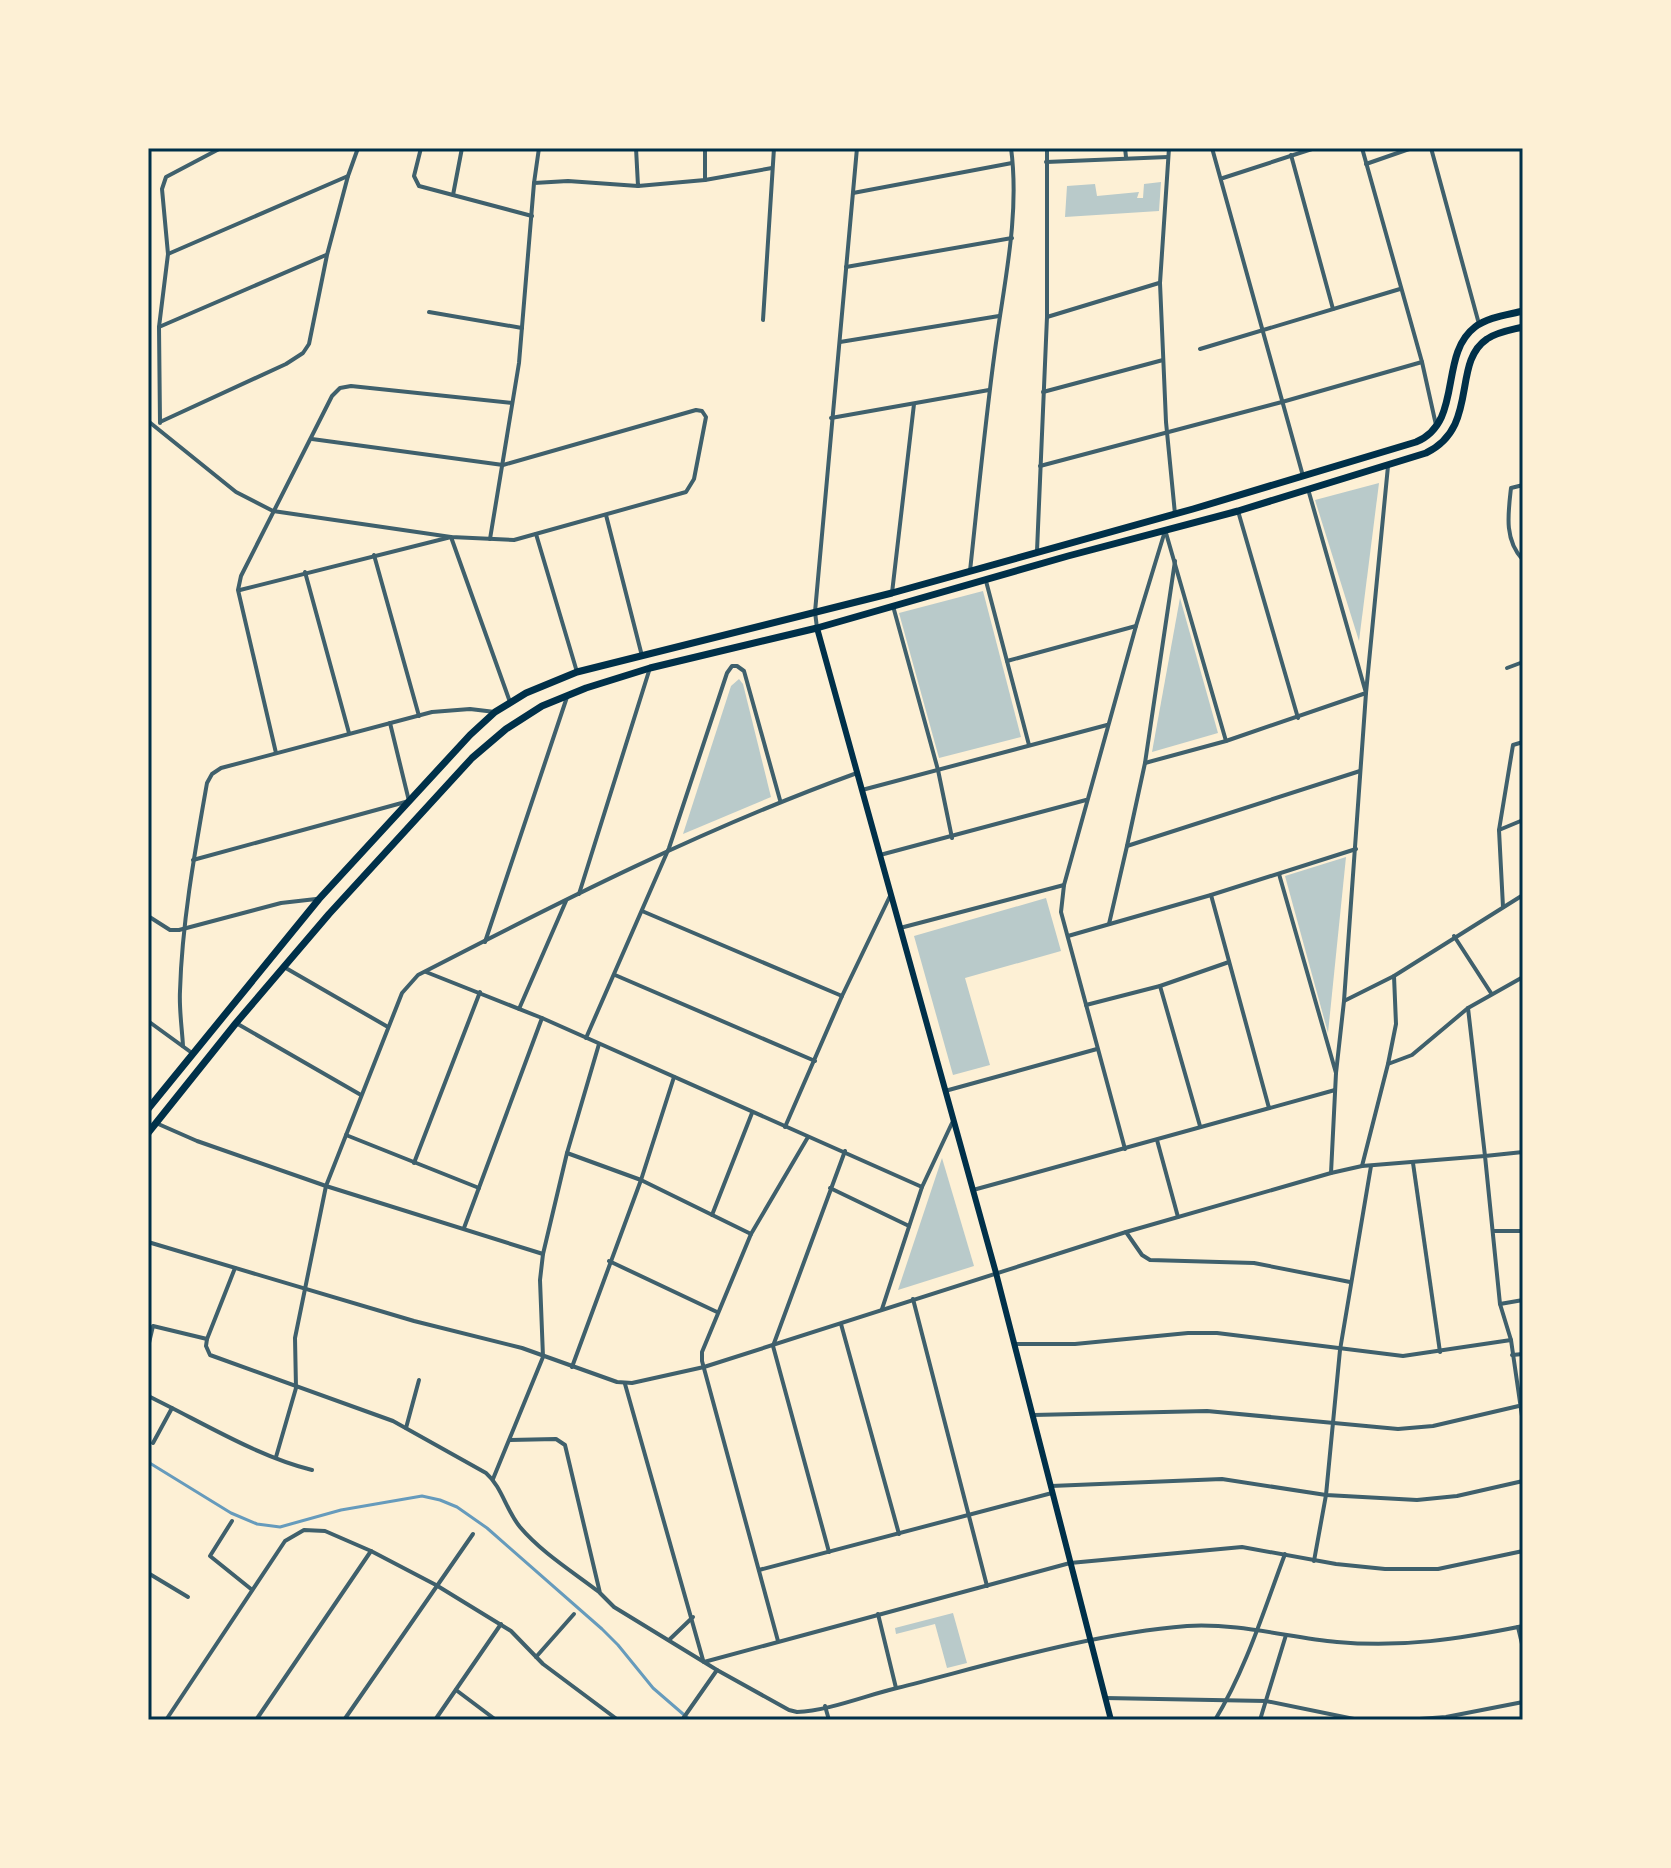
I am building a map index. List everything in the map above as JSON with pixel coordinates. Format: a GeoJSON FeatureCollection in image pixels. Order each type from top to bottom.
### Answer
{"type":"FeatureCollection","features":[{"type":"Feature","properties":{"kind":"main road"},"geometry":{"type":"LineString","coordinates":[[148,1109],[319,899],[470,735],[510,702],[542,685],[577,672],[892,593],[1175,514],[1416,442],[1437,427],[1445,409],[1459,349],[1466,336],[1479,324],[1523,311]]}},
{"type":"Feature","properties":{"kind":"main road"},"geometry":{"type":"LineString","coordinates":[[148,1133],[306,941],[483,748],[517,721],[568,694],[650,668],[817,628],[1235,512],[1426,453],[1446,439],[1458,417],[1472,358],[1478,347],[1493,335],[1523,327]]}},
{"type":"Feature","properties":{"kind":"main road"},"geometry":{"type":"LineString","coordinates":[[1230,498],[1226,504],[1235,512]]}},
{"type":"Feature","properties":{"kind":"main road"},"geometry":{"type":"LineString","coordinates":[[1211,503],[1216,509],[1213,518]]}},
{"type":"Feature","properties":{"kind":"main road"},"geometry":{"type":"LineString","coordinates":[[817,628],[996,1273],[1111,1720]]}},
{"type":"Feature","properties":{"kind":"main road"},"geometry":{"type":"LineString","coordinates":[[292,932],[306,941]]}},
{"type":"Feature","properties":{"kind":"street"},"geometry":{"type":"LineString","coordinates":[[160,429],[159,327],[168,254],[162,189],[166,177],[221,148]]}},
{"type":"Feature","properties":{"kind":"street"},"geometry":{"type":"LineString","coordinates":[[160,422],[286,364],[303,353],[309,344],[327,255],[358,148]]}},
{"type":"Feature","properties":{"kind":"street"},"geometry":{"type":"LineString","coordinates":[[421,148],[414,176],[419,186],[532,216]]}},
{"type":"Feature","properties":{"kind":"street"},"geometry":{"type":"LineString","coordinates":[[453,195],[462,148]]}},
{"type":"Feature","properties":{"kind":"street"},"geometry":{"type":"LineString","coordinates":[[490,539],[522,328],[539,148]]}},
{"type":"Feature","properties":{"kind":"street"},"geometry":{"type":"LineString","coordinates":[[636,148],[638,186]]}},
{"type":"Feature","properties":{"kind":"street"},"geometry":{"type":"LineString","coordinates":[[705,148],[705,180]]}},
{"type":"Feature","properties":{"kind":"street"},"geometry":{"type":"LineString","coordinates":[[763,320],[774,148]]}},
{"type":"Feature","properties":{"kind":"street"},"geometry":{"type":"LineString","coordinates":[[817,628],[815,612],[831,418],[857,148]]}},
{"type":"Feature","properties":{"kind":"street"},"geometry":{"type":"LineString","coordinates":[[970,571],[989,390],[1012,238],[1011,148]]}},
{"type":"Feature","properties":{"kind":"street"},"geometry":{"type":"LineString","coordinates":[[1037,551],[1047,317],[1047,148]]}},
{"type":"Feature","properties":{"kind":"street"},"geometry":{"type":"LineString","coordinates":[[1125,148],[1126,157]]}},
{"type":"Feature","properties":{"kind":"street"},"geometry":{"type":"LineString","coordinates":[[1169,148],[1160,283],[1167,431],[1175,514]]}},
{"type":"Feature","properties":{"kind":"street"},"geometry":{"type":"LineString","coordinates":[[1212,148],[1223,178],[1303,476]]}},
{"type":"Feature","properties":{"kind":"street"},"geometry":{"type":"LineString","coordinates":[[1223,178],[1315,148]]}},
{"type":"Feature","properties":{"kind":"street"},"geometry":{"type":"LineString","coordinates":[[1362,148],[1437,427]]}},
{"type":"Feature","properties":{"kind":"street"},"geometry":{"type":"LineString","coordinates":[[1366,164],[1412,148]]}},
{"type":"Feature","properties":{"kind":"street"},"geometry":{"type":"LineString","coordinates":[[1431,148],[1479,324]]}},
{"type":"Feature","properties":{"kind":"street"},"geometry":{"type":"LineString","coordinates":[[1291,155],[1333,309]]}},
{"type":"Feature","properties":{"kind":"street"},"geometry":{"type":"LineString","coordinates":[[1046,162],[1168,157]]}},
{"type":"Feature","properties":{"kind":"street"},"geometry":{"type":"LineString","coordinates":[[853,193],[1013,163]]}},
{"type":"Feature","properties":{"kind":"street"},"geometry":{"type":"LineString","coordinates":[[534,183],[568,181],[638,186],[705,180],[772,168]]}},
{"type":"Feature","properties":{"kind":"street"},"geometry":{"type":"LineString","coordinates":[[168,254],[348,176]]}},
{"type":"Feature","properties":{"kind":"street"},"geometry":{"type":"LineString","coordinates":[[846,267],[1012,238]]}},
{"type":"Feature","properties":{"kind":"street"},"geometry":{"type":"LineString","coordinates":[[159,327],[327,255]]}},
{"type":"Feature","properties":{"kind":"street"},"geometry":{"type":"LineString","coordinates":[[1047,317],[1160,283]]}},
{"type":"Feature","properties":{"kind":"street"},"geometry":{"type":"LineString","coordinates":[[1200,349],[1400,289]]}},
{"type":"Feature","properties":{"kind":"street"},"geometry":{"type":"LineString","coordinates":[[429,312],[522,328]]}},
{"type":"Feature","properties":{"kind":"street"},"geometry":{"type":"LineString","coordinates":[[840,342],[999,316]]}},
{"type":"Feature","properties":{"kind":"street"},"geometry":{"type":"LineString","coordinates":[[1043,392],[1163,360]]}},
{"type":"Feature","properties":{"kind":"street"},"geometry":{"type":"LineString","coordinates":[[1040,466],[1422,362]]}},
{"type":"Feature","properties":{"kind":"street"},"geometry":{"type":"LineString","coordinates":[[1523,371],[1523,401]]}},
{"type":"Feature","properties":{"kind":"street"},"geometry":{"type":"LineString","coordinates":[[276,753],[238,590],[241,576],[332,396],[346,386],[512,403]]}},
{"type":"Feature","properties":{"kind":"street"},"geometry":{"type":"LineString","coordinates":[[831,418],[989,390]]}},
{"type":"Feature","properties":{"kind":"street"},"geometry":{"type":"LineString","coordinates":[[892,593],[914,404]]}},
{"type":"Feature","properties":{"kind":"street"},"geometry":{"type":"LineString","coordinates":[[148,421],[236,492],[273,511],[451,537],[514,540],[689,490],[706,417],[696,410],[503,465],[312,439]]}},
{"type":"Feature","properties":{"kind":"street"},"geometry":{"type":"LineString","coordinates":[[1331,1173],[1366,693],[1388,465]]}},
{"type":"Feature","properties":{"kind":"street"},"geometry":{"type":"LineString","coordinates":[[1523,485],[1511,488],[1507,522],[1510,538],[1523,560]]}},
{"type":"Feature","properties":{"kind":"street"},"geometry":{"type":"LineString","coordinates":[[1308,489],[1366,693]]}},
{"type":"Feature","properties":{"kind":"street"},"geometry":{"type":"LineString","coordinates":[[1235,512],[1298,718]]}},
{"type":"Feature","properties":{"kind":"street"},"geometry":{"type":"LineString","coordinates":[[606,515],[642,656]]}},
{"type":"Feature","properties":{"kind":"street"},"geometry":{"type":"LineString","coordinates":[[1165,531],[1226,741]]}},
{"type":"Feature","properties":{"kind":"street"},"geometry":{"type":"LineString","coordinates":[[1125,1149],[1061,912],[1064,885],[1087,800],[1165,531]]}},
{"type":"Feature","properties":{"kind":"street"},"geometry":{"type":"LineString","coordinates":[[536,534],[577,672]]}},
{"type":"Feature","properties":{"kind":"street"},"geometry":{"type":"LineString","coordinates":[[238,590],[451,537]]}},
{"type":"Feature","properties":{"kind":"street"},"geometry":{"type":"LineString","coordinates":[[451,537],[510,702]]}},
{"type":"Feature","properties":{"kind":"street"},"geometry":{"type":"LineString","coordinates":[[374,555],[419,716]]}},
{"type":"Feature","properties":{"kind":"street"},"geometry":{"type":"LineString","coordinates":[[1109,924],[1145,763],[1175,561]]}},
{"type":"Feature","properties":{"kind":"street"},"geometry":{"type":"LineString","coordinates":[[305,572],[349,733]]}},
{"type":"Feature","properties":{"kind":"street"},"geometry":{"type":"LineString","coordinates":[[986,579],[1029,745]]}},
{"type":"Feature","properties":{"kind":"street"},"geometry":{"type":"LineString","coordinates":[[893,606],[938,770],[952,838]]}},
{"type":"Feature","properties":{"kind":"street"},"geometry":{"type":"LineString","coordinates":[[1006,661],[1136,626]]}},
{"type":"Feature","properties":{"kind":"street"},"geometry":{"type":"LineString","coordinates":[[1507,668],[1523,662]]}},
{"type":"Feature","properties":{"kind":"street"},"geometry":{"type":"LineString","coordinates":[[586,1038],[669,848],[727,673],[732,666],[744,671],[780,800]]}},
{"type":"Feature","properties":{"kind":"street"},"geometry":{"type":"LineString","coordinates":[[579,894],[650,668]]}},
{"type":"Feature","properties":{"kind":"street"},"geometry":{"type":"LineString","coordinates":[[1145,763],[1226,741],[1366,693]]}},
{"type":"Feature","properties":{"kind":"street"},"geometry":{"type":"LineString","coordinates":[[485,942],[568,694]]}},
{"type":"Feature","properties":{"kind":"street"},"geometry":{"type":"LineString","coordinates":[[183,1046],[180,991],[193,860],[209,777],[221,768],[419,716],[457,709],[495,712]]}},
{"type":"Feature","properties":{"kind":"street"},"geometry":{"type":"LineString","coordinates":[[193,860],[409,801],[390,723]]}},
{"type":"Feature","properties":{"kind":"street"},"geometry":{"type":"LineString","coordinates":[[862,790],[1109,725]]}},
{"type":"Feature","properties":{"kind":"street"},"geometry":{"type":"LineString","coordinates":[[1503,907],[1499,830],[1513,745],[1523,742]]}},
{"type":"Feature","properties":{"kind":"street"},"geometry":{"type":"LineString","coordinates":[[1127,846],[1362,771]]}},
{"type":"Feature","properties":{"kind":"street"},"geometry":{"type":"LineString","coordinates":[[276,1457],[296,1388],[295,1338],[326,1186],[406,986],[426,972],[669,848],[780,800],[857,773]]}},
{"type":"Feature","properties":{"kind":"street"},"geometry":{"type":"LineString","coordinates":[[880,855],[1087,800]]}},
{"type":"Feature","properties":{"kind":"street"},"geometry":{"type":"LineString","coordinates":[[1499,830],[1523,820]]}},
{"type":"Feature","properties":{"kind":"street"},"geometry":{"type":"LineString","coordinates":[[1068,936],[1356,849]]}},
{"type":"Feature","properties":{"kind":"street"},"geometry":{"type":"LineString","coordinates":[[1279,874],[1336,1073]]}},
{"type":"Feature","properties":{"kind":"street"},"geometry":{"type":"LineString","coordinates":[[900,928],[1064,885]]}},
{"type":"Feature","properties":{"kind":"street"},"geometry":{"type":"LineString","coordinates":[[785,1127],[891,894]]}},
{"type":"Feature","properties":{"kind":"street"},"geometry":{"type":"LineString","coordinates":[[1211,895],[1269,1108]]}},
{"type":"Feature","properties":{"kind":"street"},"geometry":{"type":"LineString","coordinates":[[1344,1001],[1394,976],[1454,936],[1522,897]]}},
{"type":"Feature","properties":{"kind":"street"},"geometry":{"type":"LineString","coordinates":[[148,916],[170,930],[186,929],[281,903],[319,899]]}},
{"type":"Feature","properties":{"kind":"street"},"geometry":{"type":"LineString","coordinates":[[519,1009],[566,901]]}},
{"type":"Feature","properties":{"kind":"street"},"geometry":{"type":"LineString","coordinates":[[641,911],[842,996]]}},
{"type":"Feature","properties":{"kind":"street"},"geometry":{"type":"LineString","coordinates":[[1454,936],[1491,993]]}},
{"type":"Feature","properties":{"kind":"street"},"geometry":{"type":"LineString","coordinates":[[1086,1005],[1160,986],[1230,962]]}},
{"type":"Feature","properties":{"kind":"street"},"geometry":{"type":"LineString","coordinates":[[284,967],[388,1027]]}},
{"type":"Feature","properties":{"kind":"street"},"geometry":{"type":"LineString","coordinates":[[426,972],[542,1018],[922,1187]]}},
{"type":"Feature","properties":{"kind":"street"},"geometry":{"type":"LineString","coordinates":[[614,975],[815,1061]]}},
{"type":"Feature","properties":{"kind":"street"},"geometry":{"type":"LineString","coordinates":[[1362,1166],[1388,1064],[1397,1012],[1394,976]]}},
{"type":"Feature","properties":{"kind":"street"},"geometry":{"type":"LineString","coordinates":[[1388,1064],[1412,1055],[1468,1008],[1523,977]]}},
{"type":"Feature","properties":{"kind":"street"},"geometry":{"type":"LineString","coordinates":[[1160,986],[1200,1127]]}},
{"type":"Feature","properties":{"kind":"street"},"geometry":{"type":"LineString","coordinates":[[414,1163],[480,992]]}},
{"type":"Feature","properties":{"kind":"street"},"geometry":{"type":"LineString","coordinates":[[1468,1008],[1500,1304],[1511,1340],[1523,1423]]}},
{"type":"Feature","properties":{"kind":"street"},"geometry":{"type":"LineString","coordinates":[[464,1228],[542,1018]]}},
{"type":"Feature","properties":{"kind":"street"},"geometry":{"type":"LineString","coordinates":[[148,1021],[192,1053]]}},
{"type":"Feature","properties":{"kind":"street"},"geometry":{"type":"LineString","coordinates":[[236,1023],[361,1095]]}},
{"type":"Feature","properties":{"kind":"street"},"geometry":{"type":"LineString","coordinates":[[493,1479],[543,1357],[540,1280],[543,1254],[567,1153],[599,1044]]}},
{"type":"Feature","properties":{"kind":"street"},"geometry":{"type":"LineString","coordinates":[[945,1091],[1097,1049]]}},
{"type":"Feature","properties":{"kind":"street"},"geometry":{"type":"LineString","coordinates":[[572,1367],[641,1180],[674,1077]]}},
{"type":"Feature","properties":{"kind":"street"},"geometry":{"type":"LineString","coordinates":[[973,1190],[1335,1090]]}},
{"type":"Feature","properties":{"kind":"street"},"geometry":{"type":"LineString","coordinates":[[712,1215],[752,1112]]}},
{"type":"Feature","properties":{"kind":"street"},"geometry":{"type":"LineString","coordinates":[[882,1309],[922,1187],[953,1121]]}},
{"type":"Feature","properties":{"kind":"street"},"geometry":{"type":"LineString","coordinates":[[156,1123],[183,1136],[326,1186],[543,1254]]}},
{"type":"Feature","properties":{"kind":"street"},"geometry":{"type":"LineString","coordinates":[[346,1135],[479,1188]]}},
{"type":"Feature","properties":{"kind":"street"},"geometry":{"type":"LineString","coordinates":[[778,1641],[702,1352],[751,1234],[808,1137]]}},
{"type":"Feature","properties":{"kind":"street"},"geometry":{"type":"LineString","coordinates":[[1157,1140],[1178,1217]]}},
{"type":"Feature","properties":{"kind":"street"},"geometry":{"type":"LineString","coordinates":[[829,1552],[773,1346],[845,1151]]}},
{"type":"Feature","properties":{"kind":"street"},"geometry":{"type":"LineString","coordinates":[[148,1242],[306,1290],[522,1348],[625,1384],[704,1367],[1126,1232],[1331,1173],[1362,1166],[1523,1152]]}},
{"type":"Feature","properties":{"kind":"street"},"geometry":{"type":"LineString","coordinates":[[567,1153],[641,1180],[751,1234]]}},
{"type":"Feature","properties":{"kind":"street"},"geometry":{"type":"LineString","coordinates":[[1413,1163],[1440,1352]]}},
{"type":"Feature","properties":{"kind":"street"},"geometry":{"type":"LineString","coordinates":[[1314,1561],[1326,1495],[1340,1350],[1371,1166]]}},
{"type":"Feature","properties":{"kind":"street"},"geometry":{"type":"LineString","coordinates":[[830,1188],[909,1226]]}},
{"type":"Feature","properties":{"kind":"street"},"geometry":{"type":"LineString","coordinates":[[1494,1231],[1523,1231]]}},
{"type":"Feature","properties":{"kind":"street"},"geometry":{"type":"LineString","coordinates":[[1126,1232],[1142,1255],[1150,1260],[1254,1263],[1350,1282]]}},
{"type":"Feature","properties":{"kind":"street"},"geometry":{"type":"LineString","coordinates":[[609,1261],[717,1312]]}},
{"type":"Feature","properties":{"kind":"street"},"geometry":{"type":"LineString","coordinates":[[235,1268],[207,1339],[207,1350],[214,1358],[366,1410],[406,1428],[493,1479],[520,1526],[534,1541],[623,1614],[789,1710],[803,1712],[1090,1640],[1189,1626],[1257,1629],[1339,1642],[1406,1644],[1454,1640],[1520,1626],[1523,1648]]}},
{"type":"Feature","properties":{"kind":"street"},"geometry":{"type":"LineString","coordinates":[[913,1299],[987,1586]]}},
{"type":"Feature","properties":{"kind":"street"},"geometry":{"type":"LineString","coordinates":[[1500,1304],[1523,1300]]}},
{"type":"Feature","properties":{"kind":"street"},"geometry":{"type":"LineString","coordinates":[[841,1324],[899,1534]]}},
{"type":"Feature","properties":{"kind":"street"},"geometry":{"type":"LineString","coordinates":[[148,1347],[153,1326],[207,1339]]}},
{"type":"Feature","properties":{"kind":"street"},"geometry":{"type":"LineString","coordinates":[[1014,1344],[1075,1344],[1217,1333],[1403,1356],[1511,1340]]}},
{"type":"Feature","properties":{"kind":"street"},"geometry":{"type":"LineString","coordinates":[[1512,1355],[1523,1354]]}},
{"type":"Feature","properties":{"kind":"street"},"geometry":{"type":"LineString","coordinates":[[406,1428],[419,1380]]}},
{"type":"Feature","properties":{"kind":"street"},"geometry":{"type":"LineString","coordinates":[[625,1384],[704,1662]]}},
{"type":"Feature","properties":{"kind":"street"},"geometry":{"type":"LineString","coordinates":[[148,1396],[276,1457],[312,1470]]}},
{"type":"Feature","properties":{"kind":"street"},"geometry":{"type":"LineString","coordinates":[[1032,1415],[1207,1411],[1398,1429],[1433,1426],[1521,1406]]}},
{"type":"Feature","properties":{"kind":"street"},"geometry":{"type":"LineString","coordinates":[[153,1443],[172,1408]]}},
{"type":"Feature","properties":{"kind":"street"},"geometry":{"type":"LineString","coordinates":[[510,1440],[556,1439],[565,1445],[600,1593]]}},
{"type":"Feature","properties":{"kind":"street"},"geometry":{"type":"LineString","coordinates":[[759,1570],[971,1517],[1052,1490],[1222,1479],[1326,1495],[1417,1500],[1457,1496],[1523,1481]]}},
{"type":"Feature","properties":{"kind":"street"},"geometry":{"type":"LineString","coordinates":[[232,1521],[210,1556],[251,1589]]}},
{"type":"Feature","properties":{"kind":"street"},"geometry":{"type":"LineString","coordinates":[[166,1720],[285,1541],[304,1530],[325,1531],[371,1551],[501,1624],[536,1657],[618,1720]]}},
{"type":"Feature","properties":{"kind":"street"},"geometry":{"type":"LineString","coordinates":[[344,1720],[473,1534]]}},
{"type":"Feature","properties":{"kind":"street"},"geometry":{"type":"LineString","coordinates":[[704,1662],[1070,1563],[1242,1547],[1314,1561],[1385,1569],[1438,1569],[1523,1551]]}},
{"type":"Feature","properties":{"kind":"street"},"geometry":{"type":"LineString","coordinates":[[256,1720],[371,1551]]}},
{"type":"Feature","properties":{"kind":"street"},"geometry":{"type":"LineString","coordinates":[[1215,1720],[1257,1629],[1285,1554]]}},
{"type":"Feature","properties":{"kind":"street"},"geometry":{"type":"LineString","coordinates":[[148,1573],[188,1597]]}},
{"type":"Feature","properties":{"kind":"street"},"geometry":{"type":"LineString","coordinates":[[536,1657],[574,1614]]}},
{"type":"Feature","properties":{"kind":"street"},"geometry":{"type":"LineString","coordinates":[[878,1614],[896,1688]]}},
{"type":"Feature","properties":{"kind":"street"},"geometry":{"type":"LineString","coordinates":[[669,1640],[693,1617]]}},
{"type":"Feature","properties":{"kind":"street"},"geometry":{"type":"LineString","coordinates":[[435,1720],[501,1624]]}},
{"type":"Feature","properties":{"kind":"street"},"geometry":{"type":"LineString","coordinates":[[1260,1720],[1286,1635]]}},
{"type":"Feature","properties":{"kind":"street"},"geometry":{"type":"LineString","coordinates":[[682,1720],[717,1670]]}},
{"type":"Feature","properties":{"kind":"street"},"geometry":{"type":"LineString","coordinates":[[456,1690],[496,1720]]}},
{"type":"Feature","properties":{"kind":"street"},"geometry":{"type":"LineString","coordinates":[[1105,1698],[1266,1701],[1354,1719],[1376,1720]]}},
{"type":"Feature","properties":{"kind":"street"},"geometry":{"type":"LineString","coordinates":[[1406,1720],[1446,1717],[1523,1702]]}},
{"type":"Feature","properties":{"kind":"street"},"geometry":{"type":"LineString","coordinates":[[825,1706],[829,1720]]}},
{"type":"Feature","properties":{"kind":"shaded area"},"geometry":{"type":"Polygon","coordinates":[[[1161,182],[1159,211],[1065,217],[1067,186],[1095,184],[1097,196],[1139,192],[1137,198],[1143,198],[1144,184],[1161,182]]]}},
{"type":"Feature","properties":{"kind":"shaded area"},"geometry":{"type":"Polygon","coordinates":[[[1379,483],[1359,641],[1315,500],[1379,483]]]}},
{"type":"Feature","properties":{"kind":"shaded area"},"geometry":{"type":"Polygon","coordinates":[[[983,591],[1021,737],[939,758],[899,613],[983,591]]]}},
{"type":"Feature","properties":{"kind":"shaded area"},"geometry":{"type":"Polygon","coordinates":[[[1180,598],[1218,733],[1152,752],[1180,598]]]}},
{"type":"Feature","properties":{"kind":"shaded area"},"geometry":{"type":"Polygon","coordinates":[[[739,679],[743,684],[771,797],[683,834],[731,686],[739,679]]]}},
{"type":"Feature","properties":{"kind":"shaded area"},"geometry":{"type":"Polygon","coordinates":[[[1346,857],[1328,1033],[1285,876],[1346,857]]]}},
{"type":"Feature","properties":{"kind":"shaded area"},"geometry":{"type":"Polygon","coordinates":[[[1046,898],[1061,951],[965,978],[990,1065],[953,1075],[914,936],[1046,898]]]}},
{"type":"Feature","properties":{"kind":"shaded area"},"geometry":{"type":"Polygon","coordinates":[[[942,1158],[974,1266],[898,1290],[942,1158]]]}},
{"type":"Feature","properties":{"kind":"shaded area"},"geometry":{"type":"Polygon","coordinates":[[[953,1613],[967,1663],[947,1668],[935,1624],[896,1634],[895,1628],[953,1613]]]}},
{"type":"Feature","properties":{"kind":"waterway"},"geometry":{"type":"LineString","coordinates":[[148,1462],[231,1513],[257,1524],[280,1527],[341,1510],[422,1496],[457,1507],[487,1528],[602,1629],[653,1688],[690,1720]]}}]}
